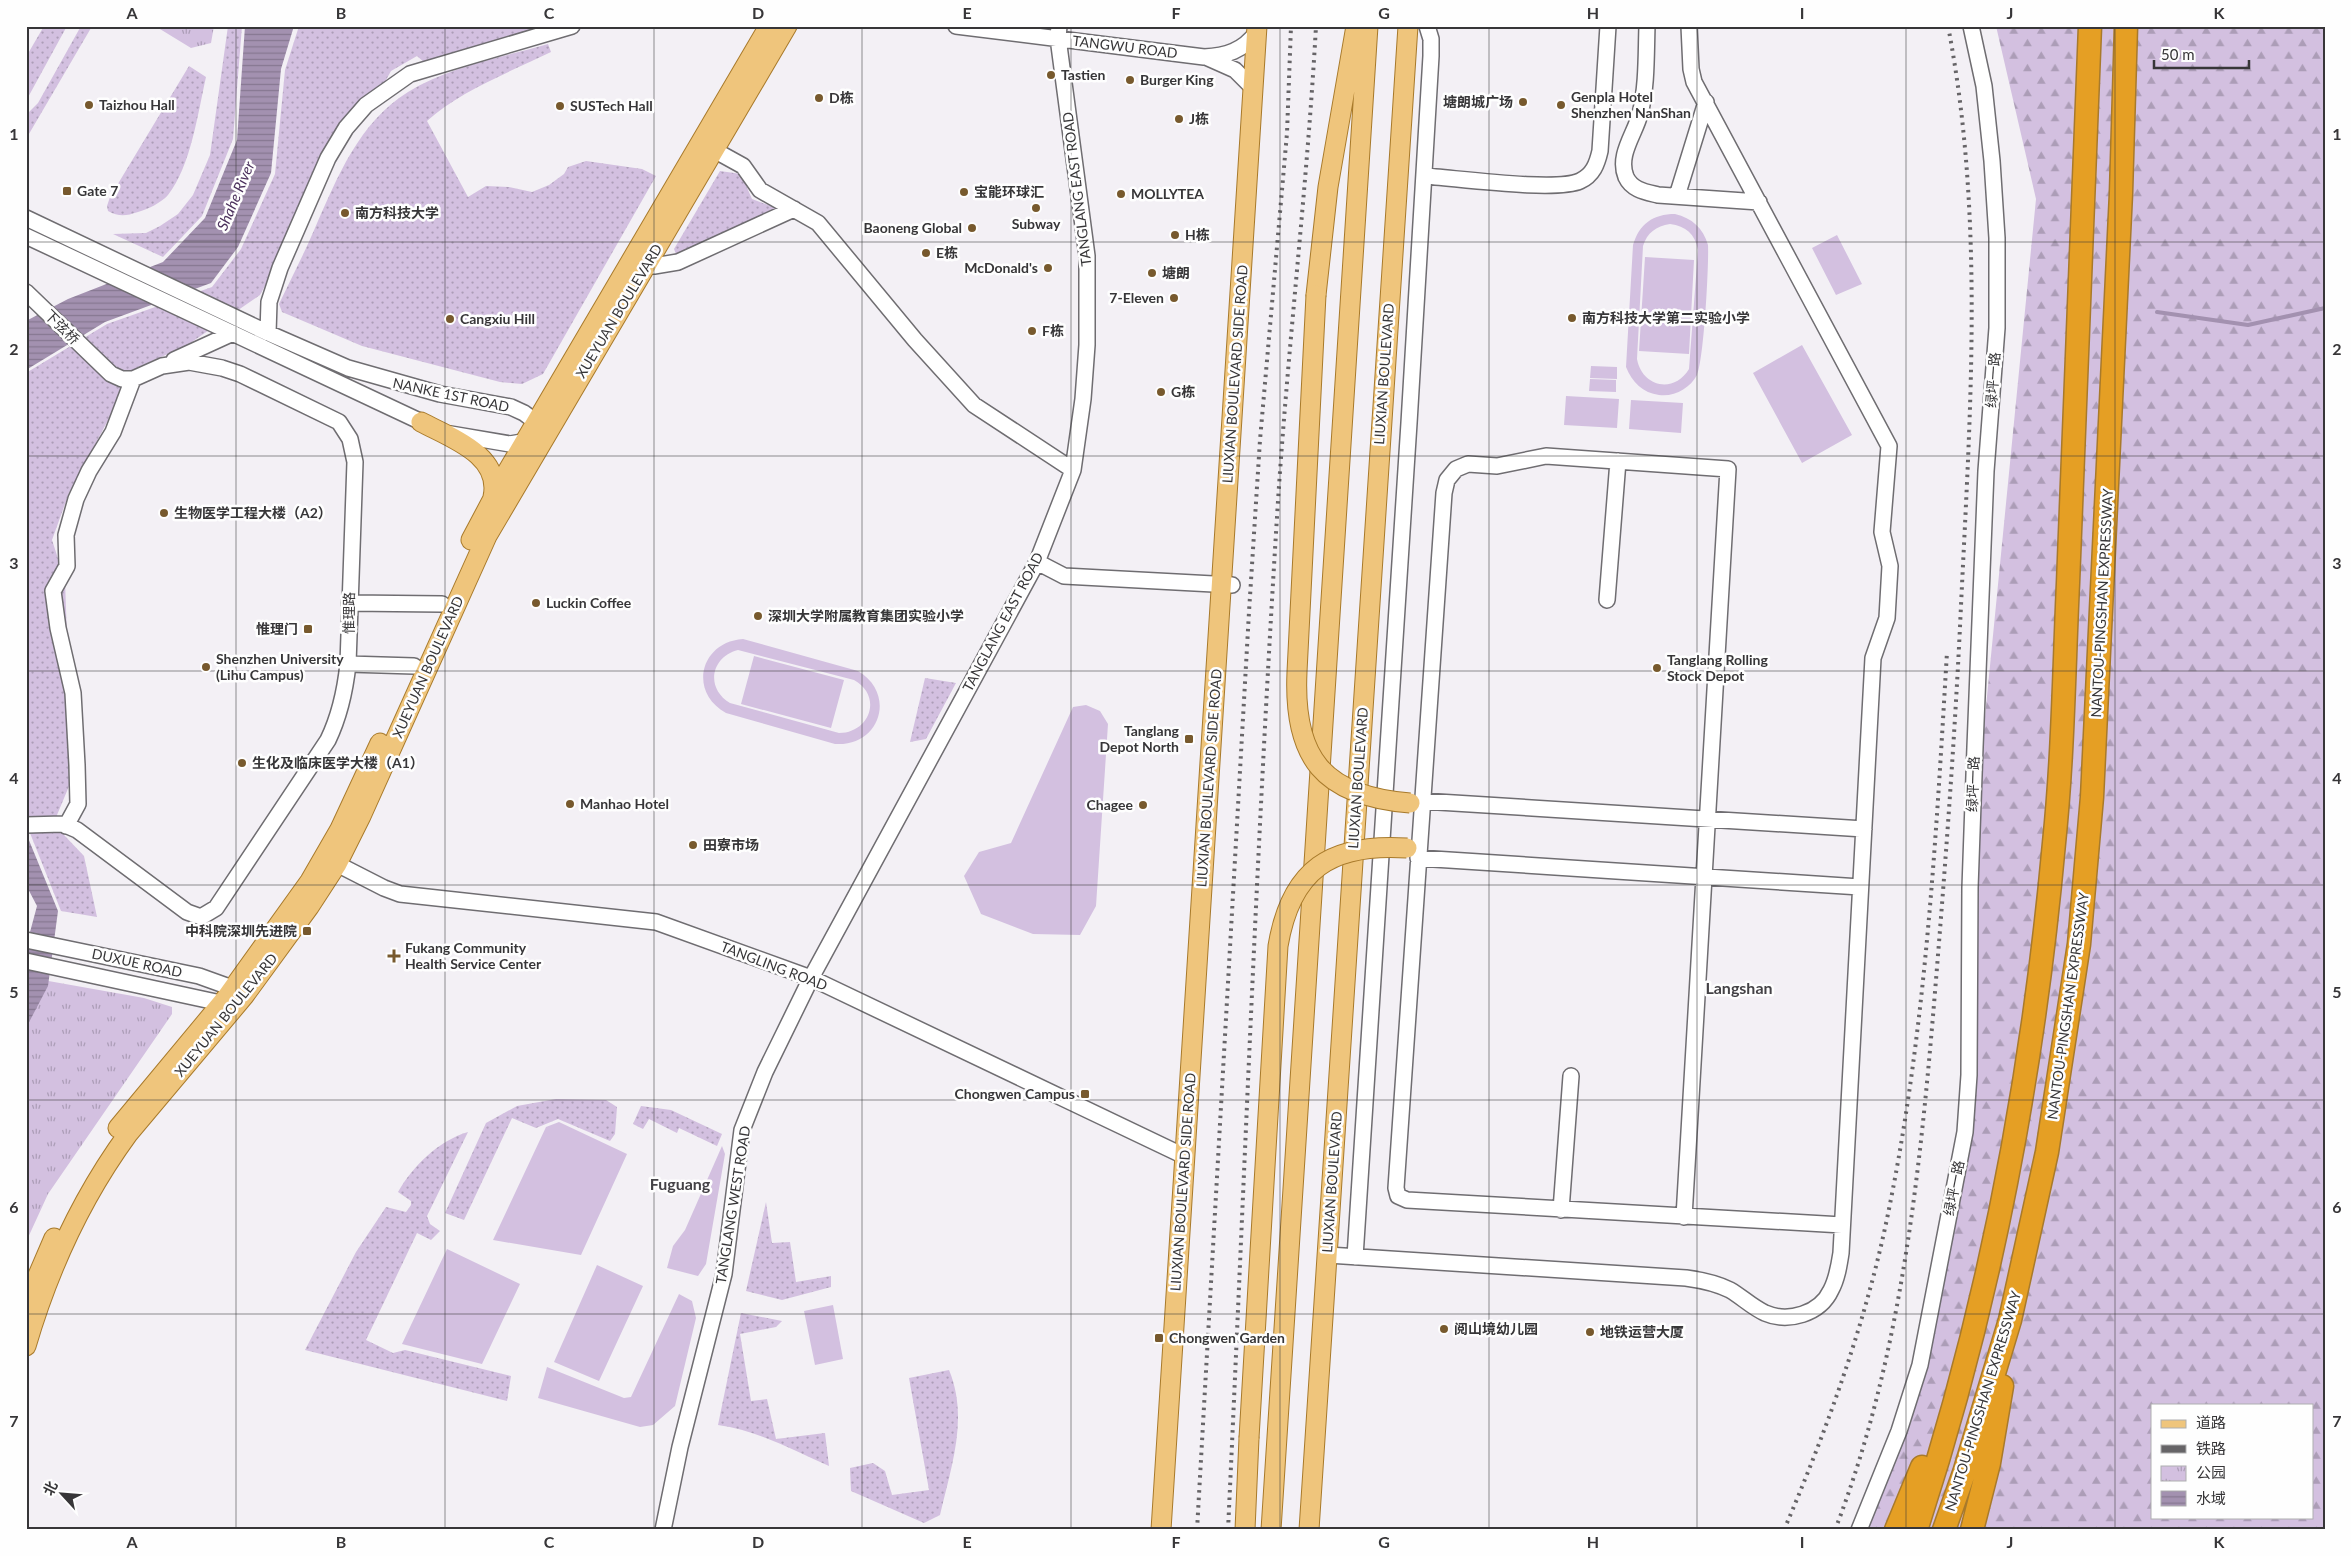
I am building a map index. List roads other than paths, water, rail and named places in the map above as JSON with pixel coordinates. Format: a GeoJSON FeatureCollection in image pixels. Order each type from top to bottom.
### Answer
{"type":"FeatureCollection","features":[{"type":"Feature","properties":{"kind":"highway","name":"NANTOU-PINGSHAN EXPRESSWAY"},"geometry":{"type":"LineString","coordinates":[[1916,1530],[1946,1431],[2007,1182],[2020,1110],[2047,919],[2056,812],[2076,408],[2090,26]]}},
{"type":"Feature","properties":{"kind":"highway","name":"NANTOU-PINGSHAN EXPRESSWAY"},"geometry":{"type":"LineString","coordinates":[[1944,1530],[1964,1473],[2010,1320],[2047,1152],[2079,944],[2092,797],[2121,193],[2126,26]]}},
{"type":"Feature","properties":{"kind":"highway"},"geometry":{"type":"LineString","coordinates":[[1972,1530],[1999,1410],[2010,1320]]}},
{"type":"Feature","properties":{"kind":"highway"},"geometry":{"type":"LineString","coordinates":[[1896,1530],[1941,1422],[1966,1354]]}},
{"type":"Feature","properties":{"kind":"main road","name":"XUEYUAN BOULEVARD"},"geometry":{"type":"LineString","coordinates":[[26,1346],[33,1286],[111,1156],[233,999],[309,907],[337,864],[361,816],[476,559],[540,430],[769,26]]}},
{"type":"Feature","properties":{"kind":"main road","name":"XUEYUAN BOULEVARD"},"geometry":{"type":"LineString","coordinates":[[233,999],[326,854],[350,810],[442,604],[493,497],[525,442],[540,430],[647,264],[787,26]]}},
{"type":"Feature","properties":{"kind":"main road"},"geometry":{"type":"LineString","coordinates":[[1356,26],[1328,187],[1316,295],[1296,699],[1302,739],[1310,755],[1336,782],[1364,797],[1381,801],[1418,803]]}},
{"type":"Feature","properties":{"kind":"main road"},"geometry":{"type":"LineString","coordinates":[[1271,1530],[1368,26]]}},
{"type":"Feature","properties":{"kind":"main road","name":"LIUXIAN BOULEVARD"},"geometry":{"type":"LineString","coordinates":[[1309,1530],[1408,26]]}},
{"type":"Feature","properties":{"kind":"main road"},"geometry":{"type":"LineString","coordinates":[[1172,1530],[1260,28]]}},
{"type":"Feature","properties":{"kind":"main road","name":"LIUXIAN BOULEVARD SIDE ROAD"},"geometry":{"type":"LineString","coordinates":[[1160,1530],[1184,1156],[1227,584],[1253,88],[1260,28]]}},
{"type":"Feature","properties":{"kind":"main road"},"geometry":{"type":"LineString","coordinates":[[421,422],[460,443],[482,458],[493,475],[493,497]]}},
{"type":"Feature","properties":{"kind":"main road"},"geometry":{"type":"LineString","coordinates":[[1245,1530],[1278,946],[1281,927],[1296,890],[1306,877],[1321,864],[1342,854],[1362,848],[1378,846],[1415,851]]}},
{"type":"Feature","properties":{"kind":"street"},"geometry":{"type":"LineString","coordinates":[[268,333],[269,302],[280,268],[328,158],[346,128],[366,105],[410,74],[572,26]]}},
{"type":"Feature","properties":{"kind":"street","name":"TANGWU ROAD"},"geometry":{"type":"LineString","coordinates":[[956,26],[1058,32],[1204,57],[1223,56],[1238,50],[1250,41],[1260,28]]}},
{"type":"Feature","properties":{"kind":"street"},"geometry":{"type":"LineString","coordinates":[[1354,1257],[1424,176],[1431,56],[1431,39],[1427,26]]}},
{"type":"Feature","properties":{"kind":"street"},"geometry":{"type":"LineString","coordinates":[[1424,176],[1559,186],[1576,182],[1590,174],[1597,165],[1600,151],[1608,26]]}},
{"type":"Feature","properties":{"kind":"street"},"geometry":{"type":"LineString","coordinates":[[1647,26],[1644,92],[1638,121],[1624,154],[1624,167],[1627,178],[1635,187],[1644,192],[1759,202]]}},
{"type":"Feature","properties":{"kind":"street"},"geometry":{"type":"LineString","coordinates":[[1328,1255],[1644,1274],[1702,1281],[1730,1291],[1766,1314],[1781,1317],[1794,1317],[1816,1308],[1831,1292],[1836,1278],[1842,1225],[1873,658],[1887,618],[1890,566],[1882,532],[1889,446],[1694,82],[1691,68],[1689,26]]}},
{"type":"Feature","properties":{"kind":"street","name":"绿坪一路"},"geometry":{"type":"LineString","coordinates":[[1859,1530],[1899,1431],[1920,1365],[1965,1132],[1969,1075],[1970,888],[1974,747],[1986,481],[1997,308],[1997,238],[1992,161],[1984,86],[1971,26]]}},
{"type":"Feature","properties":{"kind":"street","name":"TANGLANG EAST ROAD"},"geometry":{"type":"LineString","coordinates":[[812,978],[1037,562],[1073,470],[1083,399],[1087,345],[1087,256],[1058,32]]}},
{"type":"Feature","properties":{"kind":"street","name":"TANGWU ROAD"},"geometry":{"type":"LineString","coordinates":[[1204,57],[1235,70],[1253,88]]}},
{"type":"Feature","properties":{"kind":"street"},"geometry":{"type":"LineString","coordinates":[[1677,196],[1706,102]]}},
{"type":"Feature","properties":{"kind":"street"},"geometry":{"type":"LineString","coordinates":[[714,150],[743,166],[760,190],[818,223],[915,340],[974,405],[1073,470]]}},
{"type":"Feature","properties":{"kind":"street"},"geometry":{"type":"LineString","coordinates":[[647,264],[666,266],[678,262],[794,209]]}},
{"type":"Feature","properties":{"kind":"street","name":"NANKE 1ST ROAD"},"geometry":{"type":"LineString","coordinates":[[26,218],[105,257],[234,328],[421,422],[458,436],[510,444],[525,442]]}},
{"type":"Feature","properties":{"kind":"street","name":"NANKE 1ST ROAD"},"geometry":{"type":"LineString","coordinates":[[26,236],[234,328],[268,333],[348,368],[440,394],[511,407],[524,412],[540,430]]}},
{"type":"Feature","properties":{"kind":"street","name":"下弦桥"},"geometry":{"type":"LineString","coordinates":[[26,292],[111,374],[122,378],[134,379]]}},
{"type":"Feature","properties":{"kind":"street"},"geometry":{"type":"LineString","coordinates":[[162,366],[234,328]]}},
{"type":"Feature","properties":{"kind":"street","name":"惟理路"},"geometry":{"type":"LineString","coordinates":[[65,825],[77,830],[187,912],[201,917],[216,908],[328,740],[339,717],[346,691],[355,462],[350,439],[345,430],[339,422],[328,416],[222,368],[189,362],[162,366],[134,379]]}},
{"type":"Feature","properties":{"kind":"street"},"geometry":{"type":"LineString","coordinates":[[26,825],[65,825],[78,804],[73,693],[58,628],[53,591],[67,566],[66,535],[76,500],[89,470],[113,432],[134,379]]}},
{"type":"Feature","properties":{"kind":"street"},"geometry":{"type":"LineString","coordinates":[[1684,1217],[1728,470],[1546,456],[1498,466],[1468,464],[1456,469],[1447,480],[1444,494],[1418,803],[1396,1188],[1398,1196],[1407,1200],[1561,1210],[1684,1217],[1842,1225]]}},
{"type":"Feature","properties":{"kind":"street"},"geometry":{"type":"LineString","coordinates":[[1607,600],[1618,462]]}},
{"type":"Feature","properties":{"kind":"street"},"geometry":{"type":"LineString","coordinates":[[1037,562],[1064,576],[1227,584]]}},
{"type":"Feature","properties":{"kind":"street"},"geometry":{"type":"LineString","coordinates":[[349,603],[442,604]]}},
{"type":"Feature","properties":{"kind":"street"},"geometry":{"type":"LineString","coordinates":[[348,664],[414,666]]}},
{"type":"Feature","properties":{"kind":"street"},"geometry":{"type":"LineString","coordinates":[[1418,803],[1864,829]]}},
{"type":"Feature","properties":{"kind":"street"},"geometry":{"type":"LineString","coordinates":[[1415,851],[1704,877],[1860,887]]}},
{"type":"Feature","properties":{"kind":"street","name":"TANGLING ROAD"},"geometry":{"type":"LineString","coordinates":[[337,864],[377,885],[400,894],[656,922],[812,978],[1184,1156]]}},
{"type":"Feature","properties":{"kind":"street","name":"DUXUE ROAD"},"geometry":{"type":"LineString","coordinates":[[26,940],[199,976],[233,999]]}},
{"type":"Feature","properties":{"kind":"street","name":"DUXUE ROAD"},"geometry":{"type":"LineString","coordinates":[[26,961],[91,975],[233,999]]}},
{"type":"Feature","properties":{"kind":"street","name":"TANGLANG WEST ROAD"},"geometry":{"type":"LineString","coordinates":[[663,1530],[680,1447],[724,1274],[742,1130],[765,1072],[812,978]]}},
{"type":"Feature","properties":{"kind":"street"},"geometry":{"type":"LineString","coordinates":[[1561,1210],[1571,1076]]}},
{"type":"Feature","properties":{"kind":"water","name":"Shahe River"},"geometry":{"type":"Polygon","coordinates":[[[245,26],[294,26],[281,69],[271,173],[238,247],[211,283],[105,322],[26,370],[26,321],[68,299],[163,262],[205,218],[237,140],[245,26]]]}},
{"type":"Feature","properties":{"kind":"water"},"geometry":{"type":"Polygon","coordinates":[[[26,833],[58,911],[48,986],[26,1028],[26,947],[37,906],[26,885],[26,833]]]}},
{"type":"Feature","properties":{"kind":"waterway"},"geometry":{"type":"LineString","coordinates":[[2157,312],[2248,325],[2325,308]]}},
{"type":"Feature","properties":{"kind":"railway"},"geometry":{"type":"LineString","coordinates":[[1197,1530],[1249,612],[1260,440],[1287,133],[1291,26]]}},
{"type":"Feature","properties":{"kind":"railway"},"geometry":{"type":"LineString","coordinates":[[1228,1530],[1256,896],[1270,643],[1281,456],[1308,149],[1316,26]]}},
{"type":"Feature","properties":{"kind":"railway"},"geometry":{"type":"LineString","coordinates":[[1835,1530],[1858,1465],[1876,1399],[1892,1332],[1904,1265],[1914,1197],[1929,1060],[1946,855],[1960,627],[1972,326],[1971,250],[1967,175],[1960,100],[1948,26]]}},
{"type":"Feature","properties":{"kind":"railway"},"geometry":{"type":"LineString","coordinates":[[1784,1530],[1831,1412],[1858,1332],[1880,1250],[1902,1140],[1921,1001],[1928,932],[1947,652]]}},
{"type":"Feature","properties":{"kind":"place","name":"Tastien"},"geometry":{"type":"Point","coordinates":[1051,75]}},
{"type":"Feature","properties":{"kind":"place","name":"Burger King"},"geometry":{"type":"Point","coordinates":[1130,80]}},
{"type":"Feature","properties":{"kind":"place","name":"D栋"},"geometry":{"type":"Point","coordinates":[819,98]}},
{"type":"Feature","properties":{"kind":"place","name":"塘朗城广场"},"geometry":{"type":"Point","coordinates":[1523,102]}},
{"type":"Feature","properties":{"kind":"place","name":"Taizhou Hall"},"geometry":{"type":"Point","coordinates":[89,105]}},
{"type":"Feature","properties":{"kind":"place","name":"Genpla Hotel Shenzhen NanShan"},"geometry":{"type":"Point","coordinates":[1561,105]}},
{"type":"Feature","properties":{"kind":"place","name":"SUSTech Hall"},"geometry":{"type":"Point","coordinates":[560,106]}},
{"type":"Feature","properties":{"kind":"place","name":"J栋"},"geometry":{"type":"Point","coordinates":[1179,119]}},
{"type":"Feature","properties":{"kind":"place","name":"Gate 7"},"geometry":{"type":"Point","coordinates":[67,191]}},
{"type":"Feature","properties":{"kind":"place","name":"宝能环球汇"},"geometry":{"type":"Point","coordinates":[964,192]}},
{"type":"Feature","properties":{"kind":"place","name":"MOLLYTEA"},"geometry":{"type":"Point","coordinates":[1121,194]}},
{"type":"Feature","properties":{"kind":"place","name":"Subway"},"geometry":{"type":"Point","coordinates":[1036,208]}},
{"type":"Feature","properties":{"kind":"place","name":"南方科技大学"},"geometry":{"type":"Point","coordinates":[345,213]}},
{"type":"Feature","properties":{"kind":"place","name":"Baoneng Global"},"geometry":{"type":"Point","coordinates":[972,228]}},
{"type":"Feature","properties":{"kind":"place","name":"H栋"},"geometry":{"type":"Point","coordinates":[1175,235]}},
{"type":"Feature","properties":{"kind":"place","name":"E栋"},"geometry":{"type":"Point","coordinates":[926,253]}},
{"type":"Feature","properties":{"kind":"place","name":"McDonald's"},"geometry":{"type":"Point","coordinates":[1048,268]}},
{"type":"Feature","properties":{"kind":"place","name":"塘朗"},"geometry":{"type":"Point","coordinates":[1152,273]}},
{"type":"Feature","properties":{"kind":"place","name":"7-Eleven"},"geometry":{"type":"Point","coordinates":[1174,298]}},
{"type":"Feature","properties":{"kind":"place","name":"南方科技大学第二实验小学"},"geometry":{"type":"Point","coordinates":[1572,318]}},
{"type":"Feature","properties":{"kind":"place","name":"Cangxiu Hill"},"geometry":{"type":"Point","coordinates":[450,319]}},
{"type":"Feature","properties":{"kind":"place","name":"F栋"},"geometry":{"type":"Point","coordinates":[1032,331]}},
{"type":"Feature","properties":{"kind":"place","name":"G栋"},"geometry":{"type":"Point","coordinates":[1161,392]}},
{"type":"Feature","properties":{"kind":"place","name":"生物医学工程大楼（A2）"},"geometry":{"type":"Point","coordinates":[164,513]}},
{"type":"Feature","properties":{"kind":"place","name":"Luckin Coffee"},"geometry":{"type":"Point","coordinates":[536,603]}},
{"type":"Feature","properties":{"kind":"place","name":"深圳大学附属教育集团实验小学"},"geometry":{"type":"Point","coordinates":[758,616]}},
{"type":"Feature","properties":{"kind":"place","name":"惟理门"},"geometry":{"type":"Point","coordinates":[308,629]}},
{"type":"Feature","properties":{"kind":"place","name":"Shenzhen University (Lihu Campus)"},"geometry":{"type":"Point","coordinates":[206,667]}},
{"type":"Feature","properties":{"kind":"place","name":"Tanglang Rolling Stock Depot"},"geometry":{"type":"Point","coordinates":[1657,668]}},
{"type":"Feature","properties":{"kind":"place","name":"Tanglang Depot North"},"geometry":{"type":"Point","coordinates":[1189,739]}},
{"type":"Feature","properties":{"kind":"place","name":"生化及临床医学大楼（A1）"},"geometry":{"type":"Point","coordinates":[242,763]}},
{"type":"Feature","properties":{"kind":"place","name":"Manhao Hotel"},"geometry":{"type":"Point","coordinates":[570,804]}},
{"type":"Feature","properties":{"kind":"place","name":"Chagee"},"geometry":{"type":"Point","coordinates":[1143,805]}},
{"type":"Feature","properties":{"kind":"place","name":"田寮市场"},"geometry":{"type":"Point","coordinates":[693,845]}},
{"type":"Feature","properties":{"kind":"place","name":"中科院深圳先进院"},"geometry":{"type":"Point","coordinates":[307,931]}},
{"type":"Feature","properties":{"kind":"place","name":"Fukang Community Health Service Center"},"geometry":{"type":"Point","coordinates":[394,956]}},
{"type":"Feature","properties":{"kind":"place","name":"Chongwen Campus"},"geometry":{"type":"Point","coordinates":[1085,1094]}},
{"type":"Feature","properties":{"kind":"place","name":"阅山境幼儿园"},"geometry":{"type":"Point","coordinates":[1444,1329]}},
{"type":"Feature","properties":{"kind":"place","name":"地铁运营大厦"},"geometry":{"type":"Point","coordinates":[1590,1332]}},
{"type":"Feature","properties":{"kind":"place","name":"Chongwen Garden"},"geometry":{"type":"Point","coordinates":[1159,1338]}},
{"type":"Feature","properties":{"kind":"district","name":"Langshan"},"geometry":{"type":"Point","coordinates":[1739,988]}},
{"type":"Feature","properties":{"kind":"district","name":"Fuguang"},"geometry":{"type":"Point","coordinates":[680,1184]}}]}
